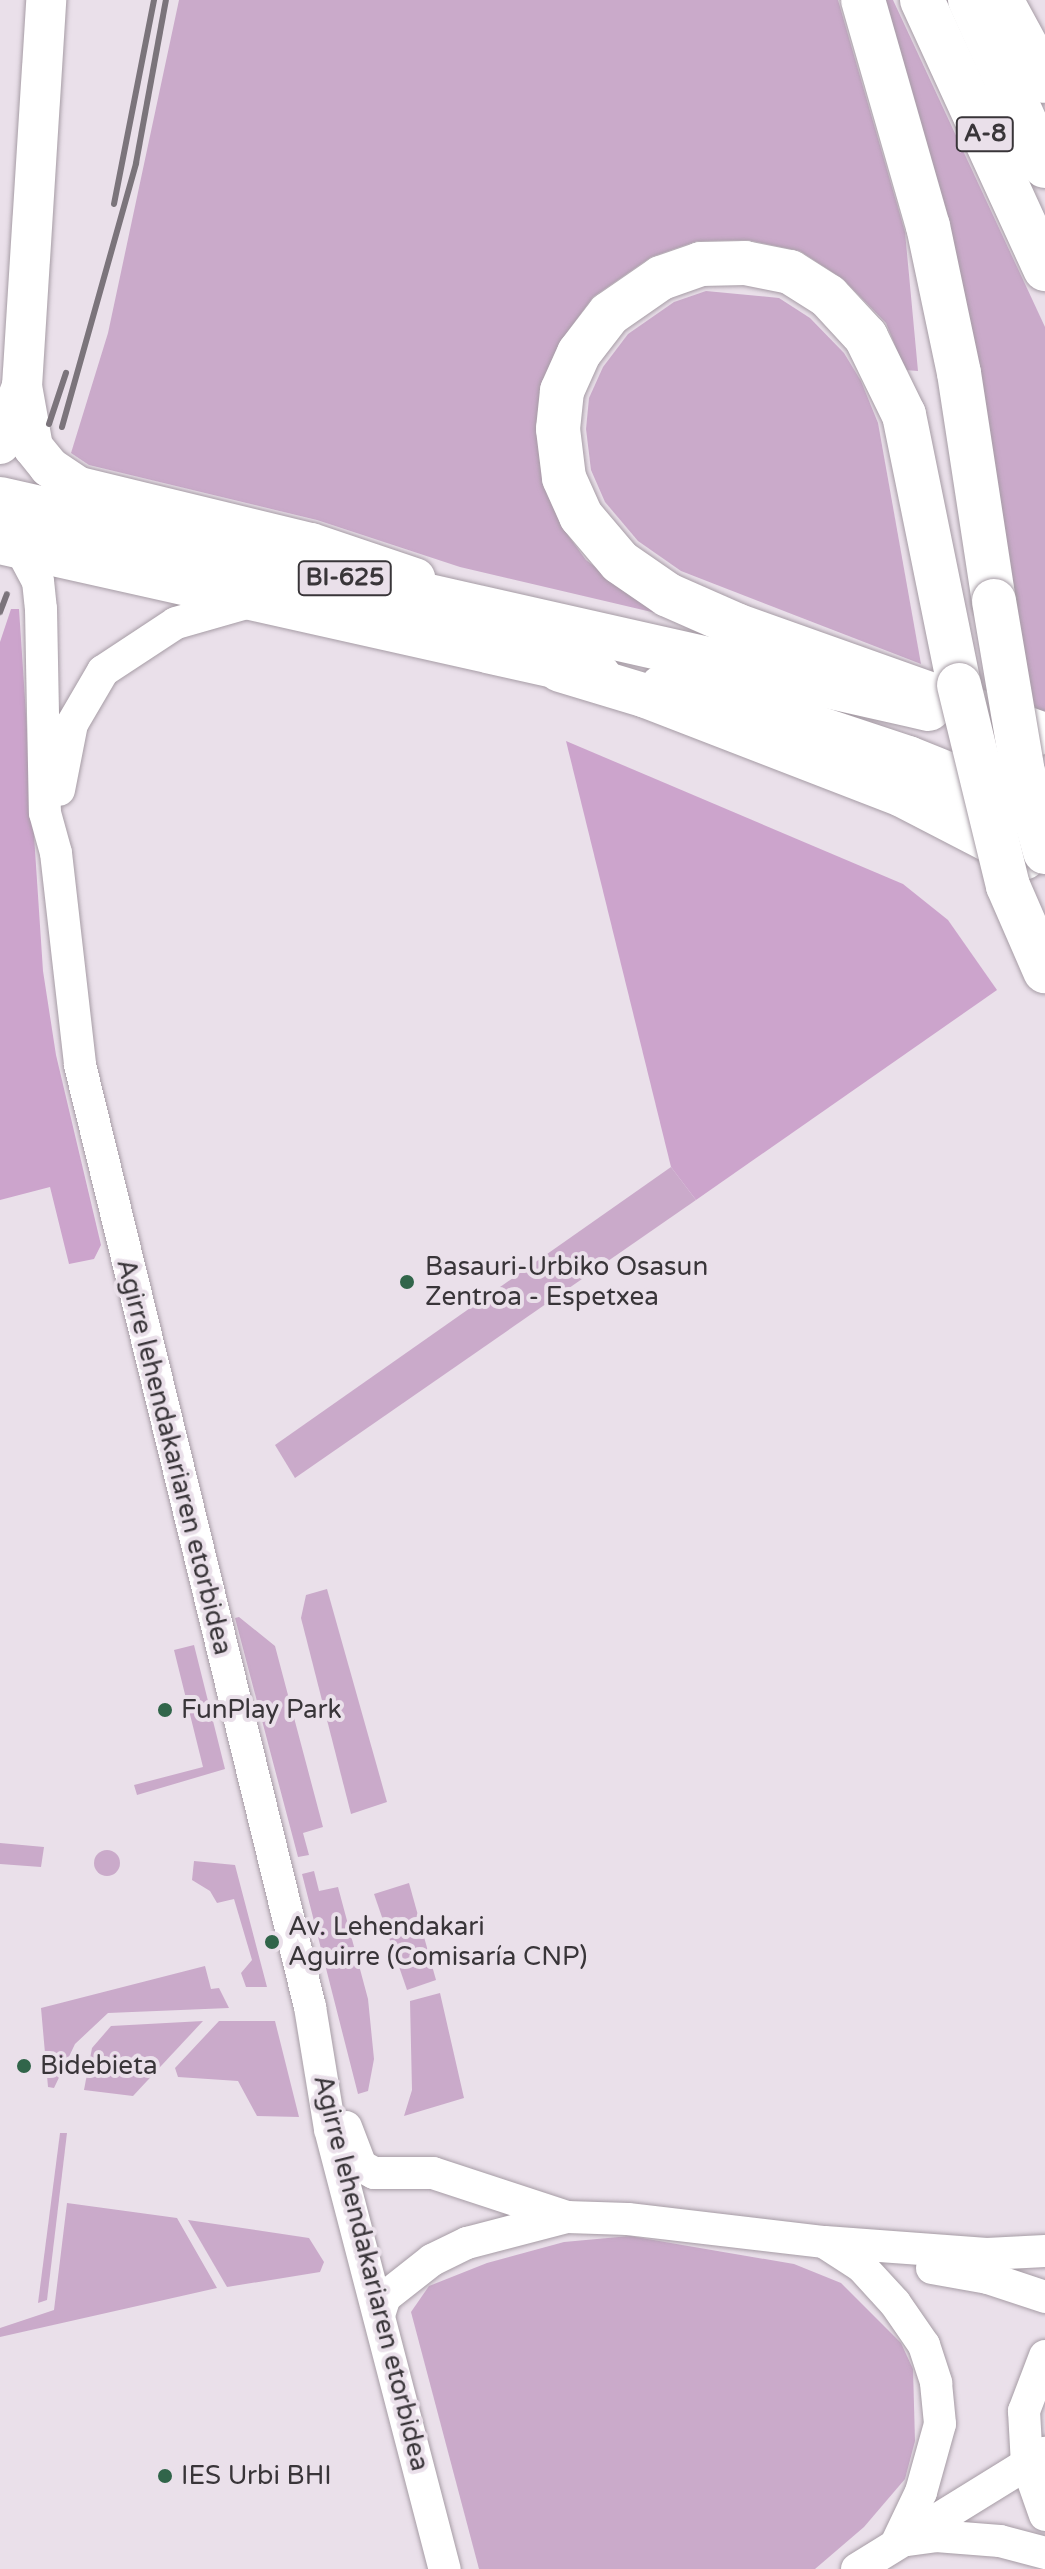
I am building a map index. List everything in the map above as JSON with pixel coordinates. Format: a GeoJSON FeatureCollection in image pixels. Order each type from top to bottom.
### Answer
{"type":"FeatureCollection","features":[{"type":"Feature","properties":{"kind":"main road"},"geometry":{"type":"LineString","coordinates":[[863,0],[928,226],[959,373],[1023,772],[1045,852]]}},
{"type":"Feature","properties":{"kind":"main road","name":"A-8"},"geometry":{"type":"LineString","coordinates":[[922,0],[1045,269]]}},
{"type":"Feature","properties":{"kind":"main road","name":"A-8"},"geometry":{"type":"LineString","coordinates":[[970,0],[1045,166]]}},
{"type":"Feature","properties":{"kind":"main road"},"geometry":{"type":"LineString","coordinates":[[1001,0],[1045,81]]}},
{"type":"Feature","properties":{"kind":"main road"},"geometry":{"type":"LineString","coordinates":[[928,226],[954,501],[959,685]]}},
{"type":"Feature","properties":{"kind":"main road"},"geometry":{"type":"LineString","coordinates":[[1043,746],[736,625],[668,595],[620,562],[581,516],[564,478],[558,429],[562,391],[579,353],[609,314],[661,278],[701,264],[745,263],[790,272],[828,296],[866,337],[904,415],[959,685],[1008,886],[1045,971]]}},
{"type":"Feature","properties":{"kind":"main road","name":"BI-625"},"geometry":{"type":"LineString","coordinates":[[0,499],[691,658],[1043,746]]}},
{"type":"Feature","properties":{"kind":"main road","name":"BI-625"},"geometry":{"type":"LineString","coordinates":[[10,544],[560,670],[649,684],[772,713],[908,758],[1045,814]]}},
{"type":"Feature","properties":{"kind":"main road"},"geometry":{"type":"LineString","coordinates":[[560,670],[646,696],[902,795],[973,828],[1045,872]]}},
{"type":"Feature","properties":{"kind":"street"},"geometry":{"type":"LineString","coordinates":[[46,0],[34,251],[22,386],[33,447],[49,467],[79,487],[362,558],[410,574],[452,602]]}},
{"type":"Feature","properties":{"kind":"street"},"geometry":{"type":"LineString","coordinates":[[0,444],[22,386]]}},
{"type":"Feature","properties":{"kind":"street","name":"Agirre lehendakariaren etorbidea"},"geometry":{"type":"LineString","coordinates":[[10,544],[38,581],[45,813],[56,853],[80,1065],[310,2007],[330,2129],[445,2569]]}},
{"type":"Feature","properties":{"kind":"street","name":"Agirre lehendakariaren etorbidea"},"geometry":{"type":"LineString","coordinates":[[56,853],[67,742],[85,696],[103,671],[176,623],[255,601]]}},
{"type":"Feature","properties":{"kind":"street"},"geometry":{"type":"LineString","coordinates":[[310,2007],[361,2166],[374,2173],[433,2173],[567,2217],[654,2221],[834,2248],[988,2278],[1045,2297]]}},
{"type":"Feature","properties":{"kind":"street"},"geometry":{"type":"LineString","coordinates":[[350,2209],[364,2180],[374,2173]]}},
{"type":"Feature","properties":{"kind":"street"},"geometry":{"type":"LineString","coordinates":[[379,2315],[385,2297],[432,2260],[467,2243],[567,2217]]}},
{"type":"Feature","properties":{"kind":"street"},"geometry":{"type":"LineString","coordinates":[[834,2248],[987,2254],[1045,2251]]}},
{"type":"Feature","properties":{"kind":"street"},"geometry":{"type":"LineString","coordinates":[[834,2248],[895,2303],[924,2345],[936,2383],[940,2424],[921,2492],[897,2542]]}},
{"type":"Feature","properties":{"kind":"street"},"geometry":{"type":"LineString","coordinates":[[1045,2356],[1024,2411],[1045,2515]]}},
{"type":"Feature","properties":{"kind":"street"},"geometry":{"type":"LineString","coordinates":[[857,2569],[1036,2459]]}},
{"type":"Feature","properties":{"kind":"street"},"geometry":{"type":"LineString","coordinates":[[897,2542],[936,2536],[1000,2541],[1045,2553]]}},
{"type":"Feature","properties":{"kind":"shaded area"},"geometry":{"type":"Polygon","coordinates":[[[179,0],[838,0],[905,232],[918,371],[905,370],[886,323],[843,279],[800,251],[748,240],[697,241],[651,257],[593,297],[560,342],[541,385],[536,429],[543,483],[562,527],[586,560],[656,613],[460,567],[317,520],[89,465],[71,453],[108,333],[179,0]]]}},
{"type":"Feature","properties":{"kind":"shaded area"},"geometry":{"type":"Polygon","coordinates":[[[874,0],[893,0],[1045,327],[1045,713],[1028,709],[874,0]]]}},
{"type":"Feature","properties":{"kind":"shaded area"},"geometry":{"type":"Polygon","coordinates":[[[706,291],[779,298],[810,318],[844,353],[861,381],[878,423],[921,664],[681,571],[638,541],[605,502],[591,470],[586,429],[589,398],[603,367],[628,334],[674,302],[706,291]]]}},
{"type":"Feature","properties":{"kind":"shaded area"},"geometry":{"type":"Polygon","coordinates":[[[11,609],[19,609],[43,971],[56,1055],[101,1245],[94,1259],[69,1264],[50,1187],[0,1200],[0,642],[11,609]]]}},
{"type":"Feature","properties":{"kind":"shaded area"},"geometry":{"type":"Polygon","coordinates":[[[566,741],[903,884],[948,920],[997,990],[696,1200],[671,1167],[566,741]]]}},
{"type":"Feature","properties":{"kind":"shaded area"},"geometry":{"type":"Polygon","coordinates":[[[671,1167],[696,1200],[295,1478],[275,1445],[671,1167]]]}},
{"type":"Feature","properties":{"kind":"shaded area"},"geometry":{"type":"Polygon","coordinates":[[[327,1589],[387,1802],[351,1814],[301,1618],[306,1595],[327,1589]]]}},
{"type":"Feature","properties":{"kind":"shaded area"},"geometry":{"type":"Polygon","coordinates":[[[239,1617],[275,1646],[323,1827],[303,1833],[309,1855],[298,1857],[235,1618],[239,1617]]]}},
{"type":"Feature","properties":{"kind":"shaded area"},"geometry":{"type":"Polygon","coordinates":[[[194,1645],[225,1769],[137,1795],[134,1785],[203,1767],[174,1650],[194,1645]]]}},
{"type":"Feature","properties":{"kind":"shaded area"},"geometry":{"type":"Polygon","coordinates":[[[0,1843],[44,1847],[41,1867],[0,1864],[0,1843]]]}},
{"type":"Feature","properties":{"kind":"shaded area"},"geometry":{"type":"Polygon","coordinates":[[[107,1850],[116,1854],[120,1863],[116,1872],[107,1876],[98,1872],[94,1863],[98,1854],[107,1850]]]}},
{"type":"Feature","properties":{"kind":"shaded area"},"geometry":{"type":"Polygon","coordinates":[[[194,1861],[235,1865],[267,1987],[246,1987],[241,1973],[252,1960],[234,1899],[217,1903],[210,1891],[192,1880],[194,1861]]]}},
{"type":"Feature","properties":{"kind":"shaded area"},"geometry":{"type":"Polygon","coordinates":[[[314,1871],[319,1891],[338,1887],[368,1999],[374,2059],[368,2091],[358,2094],[302,1874],[314,1871]]]}},
{"type":"Feature","properties":{"kind":"shaded area"},"geometry":{"type":"Polygon","coordinates":[[[409,1883],[436,1980],[407,1990],[374,1894],[409,1883]]]}},
{"type":"Feature","properties":{"kind":"shaded area"},"geometry":{"type":"Polygon","coordinates":[[[205,1966],[211,1989],[219,1988],[229,2008],[108,2013],[75,2044],[54,2088],[48,2087],[41,2008],[205,1966]]]}},
{"type":"Feature","properties":{"kind":"shaded area"},"geometry":{"type":"Polygon","coordinates":[[[440,1993],[464,2098],[404,2116],[412,2090],[410,2001],[440,1993]]]}},
{"type":"Feature","properties":{"kind":"shaded area"},"geometry":{"type":"Polygon","coordinates":[[[203,2021],[133,2096],[84,2090],[92,2048],[111,2026],[203,2021]]]}},
{"type":"Feature","properties":{"kind":"shaded area"},"geometry":{"type":"Polygon","coordinates":[[[219,2021],[275,2021],[299,2117],[257,2116],[238,2081],[178,2077],[175,2068],[219,2021]]]}},
{"type":"Feature","properties":{"kind":"shaded area"},"geometry":{"type":"Polygon","coordinates":[[[60,2133],[67,2133],[47,2300],[38,2303],[60,2133]]]}},
{"type":"Feature","properties":{"kind":"shaded area"},"geometry":{"type":"Polygon","coordinates":[[[67,2203],[177,2218],[217,2288],[0,2337],[0,2328],[54,2310],[67,2203]]]}},
{"type":"Feature","properties":{"kind":"shaded area"},"geometry":{"type":"Polygon","coordinates":[[[188,2220],[309,2238],[324,2262],[320,2272],[227,2287],[188,2220]]]}},
{"type":"Feature","properties":{"kind":"shaded area"},"geometry":{"type":"Polygon","coordinates":[[[630,2236],[794,2264],[841,2283],[901,2343],[913,2369],[915,2441],[905,2479],[864,2527],[815,2569],[479,2569],[411,2312],[429,2286],[487,2263],[564,2242],[630,2236]]]}},
{"type":"Feature","properties":{"kind":"railway"},"geometry":{"type":"LineString","coordinates":[[114,204],[154,0]]}},
{"type":"Feature","properties":{"kind":"railway"},"geometry":{"type":"LineString","coordinates":[[62,427],[136,163],[166,0]]}},
{"type":"Feature","properties":{"kind":"railway"},"geometry":{"type":"LineString","coordinates":[[49,424],[66,373]]}},
{"type":"Feature","properties":{"kind":"railway"},"geometry":{"type":"LineString","coordinates":[[0,612],[7,594]]}},
{"type":"Feature","properties":{"kind":"place","name":"Basauri-Urbiko Osasun Zentroa - Espetxea"},"geometry":{"type":"Point","coordinates":[407,1282]}},
{"type":"Feature","properties":{"kind":"place","name":"FunPlay Park"},"geometry":{"type":"Point","coordinates":[165,1710]}},
{"type":"Feature","properties":{"kind":"place","name":"Av. Lehendakari Aguirre (Comisaría CNP)"},"geometry":{"type":"Point","coordinates":[272,1942]}},
{"type":"Feature","properties":{"kind":"place","name":"Bidebieta"},"geometry":{"type":"Point","coordinates":[24,2066]}},
{"type":"Feature","properties":{"kind":"place","name":"IES Urbi BHI"},"geometry":{"type":"Point","coordinates":[165,2476]}}]}
